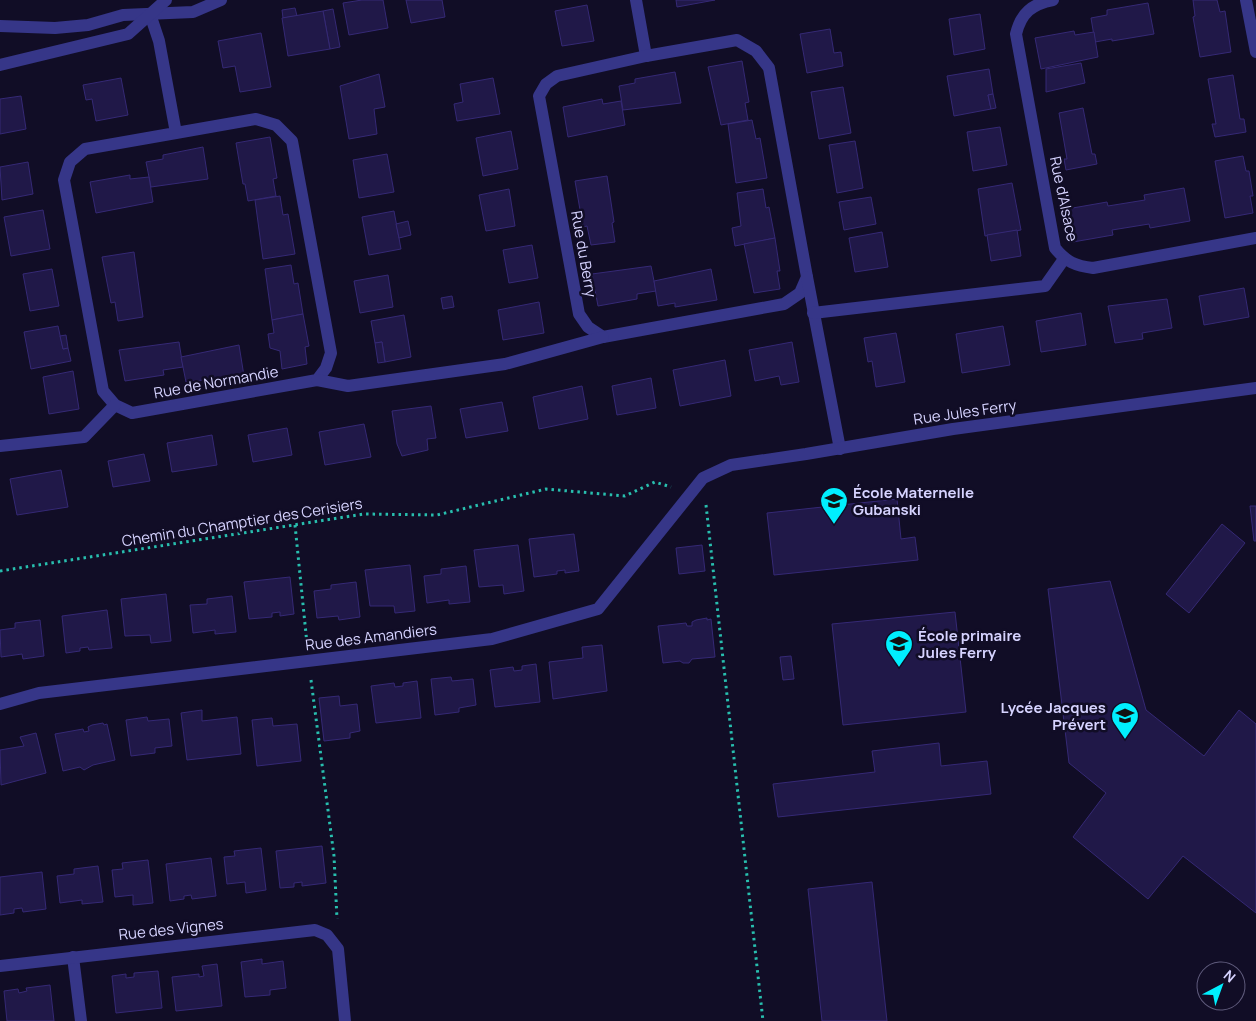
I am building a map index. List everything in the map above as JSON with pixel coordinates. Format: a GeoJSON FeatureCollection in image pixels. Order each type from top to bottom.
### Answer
{"type":"FeatureCollection","features":[{"type":"Feature","properties":{"kind":"street"},"geometry":{"type":"LineString","coordinates":[[0,65],[128,34],[166,0]]}},
{"type":"Feature","properties":{"kind":"street"},"geometry":{"type":"LineString","coordinates":[[0,26],[54,28],[88,25],[123,15],[192,12],[221,0]]}},
{"type":"Feature","properties":{"kind":"street"},"geometry":{"type":"LineString","coordinates":[[636,0],[646,56]]}},
{"type":"Feature","properties":{"kind":"street","name":"Rue d'Alsace"},"geometry":{"type":"LineString","coordinates":[[1053,0],[1040,2],[1029,8],[1019,22],[1016,34],[1055,248],[1064,259],[1077,266],[1093,268],[1256,238]]}},
{"type":"Feature","properties":{"kind":"street"},"geometry":{"type":"LineString","coordinates":[[1246,0],[1256,52]]}},
{"type":"Feature","properties":{"kind":"street"},"geometry":{"type":"LineString","coordinates":[[150,14],[159,40],[176,133]]}},
{"type":"Feature","properties":{"kind":"street","name":"Rue du Berry"},"geometry":{"type":"LineString","coordinates":[[603,337],[588,327],[578,314],[539,96],[546,84],[557,76],[646,56],[737,40],[756,51],[769,68],[806,277],[840,449]]}},
{"type":"Feature","properties":{"kind":"street"},"geometry":{"type":"LineString","coordinates":[[0,446],[84,437],[115,405],[103,391],[64,180],[70,162],[85,149],[256,119],[276,124],[292,141],[331,353],[326,368],[317,380],[348,386],[505,364],[603,337],[784,304],[800,293],[806,277]]}},
{"type":"Feature","properties":{"kind":"street"},"geometry":{"type":"LineString","coordinates":[[813,313],[1045,286],[1064,259]]}},
{"type":"Feature","properties":{"kind":"street","name":"Rue de Normandie"},"geometry":{"type":"LineString","coordinates":[[115,405],[132,413],[317,380]]}},
{"type":"Feature","properties":{"kind":"street","name":"Rue Jules Ferry"},"geometry":{"type":"LineString","coordinates":[[690,494],[703,478],[731,465],[840,449],[953,429],[1256,388]]}},
{"type":"Feature","properties":{"kind":"street","name":"Rue des Amandiers"},"geometry":{"type":"LineString","coordinates":[[0,704],[39,693],[492,639],[598,609],[690,494]]}},
{"type":"Feature","properties":{"kind":"street","name":"Rue des Vignes"},"geometry":{"type":"LineString","coordinates":[[0,966],[306,930],[314,930],[327,935],[338,949]]}},
{"type":"Feature","properties":{"kind":"street"},"geometry":{"type":"LineString","coordinates":[[338,949],[345,1021]]}},
{"type":"Feature","properties":{"kind":"street"},"geometry":{"type":"LineString","coordinates":[[72,957],[80,1021]]}},
{"type":"Feature","properties":{"kind":"path"},"geometry":{"type":"LineString","coordinates":[[703,478],[763,1021]]}},
{"type":"Feature","properties":{"kind":"path","name":"Chemin du Champtier des Cerisiers"},"geometry":{"type":"LineString","coordinates":[[0,570],[364,514],[437,515],[546,489],[625,496],[655,482],[690,494]]}},
{"type":"Feature","properties":{"kind":"path"},"geometry":{"type":"LineString","coordinates":[[294,525],[334,856],[338,949]]}},
{"type":"Feature","properties":{"kind":"building"},"geometry":{"type":"Polygon","coordinates":[[[362,0],[383,0],[388,28],[349,35],[343,3],[362,0]]]}},
{"type":"Feature","properties":{"kind":"building"},"geometry":{"type":"Polygon","coordinates":[[[406,0],[442,0],[445,17],[411,23],[406,0]]]}},
{"type":"Feature","properties":{"kind":"building"},"geometry":{"type":"Polygon","coordinates":[[[676,0],[715,0],[677,7],[676,0]]]}},
{"type":"Feature","properties":{"kind":"building"},"geometry":{"type":"Polygon","coordinates":[[[1193,0],[1217,0],[1220,12],[1225,11],[1231,52],[1200,57],[1193,17],[1195,16],[1193,0]]]}},
{"type":"Feature","properties":{"kind":"building"},"geometry":{"type":"Polygon","coordinates":[[[1148,3],[1154,34],[1095,42],[1091,18],[1107,15],[1107,10],[1148,3]]]}},
{"type":"Feature","properties":{"kind":"building"},"geometry":{"type":"Polygon","coordinates":[[[587,5],[594,41],[562,46],[555,11],[587,5]]]}},
{"type":"Feature","properties":{"kind":"building"},"geometry":{"type":"Polygon","coordinates":[[[295,8],[297,16],[283,18],[282,10],[295,8]]]}},
{"type":"Feature","properties":{"kind":"building"},"geometry":{"type":"Polygon","coordinates":[[[333,9],[340,47],[330,49],[323,11],[333,9]]]}},
{"type":"Feature","properties":{"kind":"building"},"geometry":{"type":"Polygon","coordinates":[[[323,11],[330,49],[288,56],[282,18],[323,11]]]}},
{"type":"Feature","properties":{"kind":"building"},"geometry":{"type":"Polygon","coordinates":[[[980,14],[985,49],[954,55],[949,19],[980,14]]]}},
{"type":"Feature","properties":{"kind":"building"},"geometry":{"type":"Polygon","coordinates":[[[830,29],[834,53],[841,52],[843,66],[807,73],[800,34],[830,29]]]}},
{"type":"Feature","properties":{"kind":"building"},"geometry":{"type":"Polygon","coordinates":[[[1074,31],[1075,35],[1094,32],[1098,57],[1041,69],[1035,38],[1074,31]]]}},
{"type":"Feature","properties":{"kind":"building"},"geometry":{"type":"Polygon","coordinates":[[[261,33],[271,87],[240,92],[235,66],[223,68],[218,41],[261,33]]]}},
{"type":"Feature","properties":{"kind":"building"},"geometry":{"type":"Polygon","coordinates":[[[742,61],[749,102],[745,103],[748,120],[721,125],[708,67],[742,61]]]}},
{"type":"Feature","properties":{"kind":"building"},"geometry":{"type":"Polygon","coordinates":[[[1081,63],[1085,83],[1046,92],[1046,69],[1081,63]]]}},
{"type":"Feature","properties":{"kind":"building"},"geometry":{"type":"Polygon","coordinates":[[[989,69],[993,94],[988,95],[991,109],[954,116],[947,76],[989,69]]]}},
{"type":"Feature","properties":{"kind":"building"},"geometry":{"type":"Polygon","coordinates":[[[675,72],[681,103],[623,110],[619,86],[635,83],[635,79],[675,72]]]}},
{"type":"Feature","properties":{"kind":"building"},"geometry":{"type":"Polygon","coordinates":[[[379,74],[385,107],[374,109],[377,134],[349,139],[340,86],[379,74]]]}},
{"type":"Feature","properties":{"kind":"building"},"geometry":{"type":"Polygon","coordinates":[[[1233,75],[1240,119],[1244,119],[1246,132],[1215,137],[1212,124],[1216,124],[1208,79],[1233,75]]]}},
{"type":"Feature","properties":{"kind":"building"},"geometry":{"type":"Polygon","coordinates":[[[121,78],[128,115],[96,121],[92,99],[86,100],[83,85],[121,78]]]}},
{"type":"Feature","properties":{"kind":"building"},"geometry":{"type":"Polygon","coordinates":[[[493,78],[500,114],[457,121],[454,104],[463,102],[460,84],[493,78]]]}},
{"type":"Feature","properties":{"kind":"building"},"geometry":{"type":"Polygon","coordinates":[[[843,87],[851,133],[819,139],[811,92],[843,87]]]}},
{"type":"Feature","properties":{"kind":"building"},"geometry":{"type":"Polygon","coordinates":[[[993,94],[996,108],[991,109],[988,95],[993,94]]]}},
{"type":"Feature","properties":{"kind":"building"},"geometry":{"type":"Polygon","coordinates":[[[21,96],[26,129],[0,134],[0,99],[21,96]]]}},
{"type":"Feature","properties":{"kind":"building"},"geometry":{"type":"Polygon","coordinates":[[[602,99],[603,104],[621,101],[625,125],[568,137],[563,107],[602,99]]]}},
{"type":"Feature","properties":{"kind":"building"},"geometry":{"type":"Polygon","coordinates":[[[1083,108],[1092,154],[1095,154],[1097,164],[1066,170],[1064,159],[1067,159],[1059,113],[1083,108]]]}},
{"type":"Feature","properties":{"kind":"building"},"geometry":{"type":"Polygon","coordinates":[[[752,120],[756,139],[760,138],[767,178],[736,183],[728,124],[752,120]]]}},
{"type":"Feature","properties":{"kind":"building"},"geometry":{"type":"Polygon","coordinates":[[[1000,127],[1007,165],[973,171],[967,132],[1000,127]]]}},
{"type":"Feature","properties":{"kind":"building"},"geometry":{"type":"Polygon","coordinates":[[[511,131],[518,169],[483,176],[476,138],[511,131]]]}},
{"type":"Feature","properties":{"kind":"building"},"geometry":{"type":"Polygon","coordinates":[[[270,137],[277,178],[273,179],[276,196],[248,201],[236,143],[270,137]]]}},
{"type":"Feature","properties":{"kind":"building"},"geometry":{"type":"Polygon","coordinates":[[[855,141],[863,188],[837,193],[829,145],[855,141]]]}},
{"type":"Feature","properties":{"kind":"building"},"geometry":{"type":"Polygon","coordinates":[[[203,147],[208,179],[151,187],[146,162],[163,159],[163,155],[203,147]]]}},
{"type":"Feature","properties":{"kind":"building"},"geometry":{"type":"Polygon","coordinates":[[[387,154],[394,192],[359,198],[353,160],[387,154]]]}},
{"type":"Feature","properties":{"kind":"building"},"geometry":{"type":"Polygon","coordinates":[[[1243,156],[1246,171],[1249,171],[1253,196],[1250,196],[1253,213],[1225,218],[1215,161],[1243,156]]]}},
{"type":"Feature","properties":{"kind":"building"},"geometry":{"type":"Polygon","coordinates":[[[28,162],[33,194],[2,200],[0,167],[28,162]]]}},
{"type":"Feature","properties":{"kind":"building"},"geometry":{"type":"Polygon","coordinates":[[[130,175],[130,179],[149,177],[153,202],[96,213],[90,182],[130,175]]]}},
{"type":"Feature","properties":{"kind":"building"},"geometry":{"type":"Polygon","coordinates":[[[607,176],[615,242],[591,245],[587,226],[583,227],[575,181],[607,176]]]}},
{"type":"Feature","properties":{"kind":"building"},"geometry":{"type":"Polygon","coordinates":[[[1012,183],[1021,230],[985,236],[978,189],[1012,183]]]}},
{"type":"Feature","properties":{"kind":"building"},"geometry":{"type":"Polygon","coordinates":[[[1184,188],[1190,221],[1150,228],[1149,224],[1112,230],[1113,235],[1073,242],[1067,209],[1107,202],[1108,206],[1145,200],[1144,195],[1184,188]]]}},
{"type":"Feature","properties":{"kind":"building"},"geometry":{"type":"Polygon","coordinates":[[[509,189],[515,226],[486,231],[479,195],[509,189]]]}},
{"type":"Feature","properties":{"kind":"building"},"geometry":{"type":"Polygon","coordinates":[[[763,189],[766,208],[769,207],[775,238],[735,246],[732,228],[741,226],[737,193],[763,189]]]}},
{"type":"Feature","properties":{"kind":"building"},"geometry":{"type":"Polygon","coordinates":[[[280,196],[283,215],[288,214],[295,254],[263,259],[255,200],[280,196]]]}},
{"type":"Feature","properties":{"kind":"building"},"geometry":{"type":"Polygon","coordinates":[[[871,197],[876,224],[844,230],[839,202],[871,197]]]}},
{"type":"Feature","properties":{"kind":"building"},"geometry":{"type":"Polygon","coordinates":[[[43,210],[50,249],[11,256],[4,217],[43,210]]]}},
{"type":"Feature","properties":{"kind":"building"},"geometry":{"type":"Polygon","coordinates":[[[394,211],[401,249],[369,255],[362,217],[394,211]]]}},
{"type":"Feature","properties":{"kind":"building"},"geometry":{"type":"Polygon","coordinates":[[[408,221],[411,235],[399,238],[396,224],[408,221]]]}},
{"type":"Feature","properties":{"kind":"building"},"geometry":{"type":"Polygon","coordinates":[[[1017,230],[1021,256],[991,261],[987,235],[1017,230]]]}},
{"type":"Feature","properties":{"kind":"building"},"geometry":{"type":"Polygon","coordinates":[[[882,232],[888,267],[855,272],[849,238],[882,232]]]}},
{"type":"Feature","properties":{"kind":"building"},"geometry":{"type":"Polygon","coordinates":[[[775,238],[780,271],[777,271],[780,289],[754,293],[744,244],[775,238]]]}},
{"type":"Feature","properties":{"kind":"building"},"geometry":{"type":"Polygon","coordinates":[[[532,245],[538,278],[509,283],[503,250],[532,245]]]}},
{"type":"Feature","properties":{"kind":"building"},"geometry":{"type":"Polygon","coordinates":[[[134,252],[143,317],[118,321],[115,302],[111,303],[102,257],[134,252]]]}},
{"type":"Feature","properties":{"kind":"building"},"geometry":{"type":"Polygon","coordinates":[[[291,265],[294,284],[298,283],[303,314],[272,320],[265,269],[291,265]]]}},
{"type":"Feature","properties":{"kind":"building"},"geometry":{"type":"Polygon","coordinates":[[[651,266],[656,291],[637,294],[637,299],[598,306],[592,274],[651,266]]]}},
{"type":"Feature","properties":{"kind":"building"},"geometry":{"type":"Polygon","coordinates":[[[52,269],[59,306],[30,311],[23,274],[52,269]]]}},
{"type":"Feature","properties":{"kind":"building"},"geometry":{"type":"Polygon","coordinates":[[[711,269],[717,300],[675,307],[675,303],[658,306],[654,281],[711,269]]]}},
{"type":"Feature","properties":{"kind":"building"},"geometry":{"type":"Polygon","coordinates":[[[388,275],[393,307],[360,313],[354,281],[388,275]]]}},
{"type":"Feature","properties":{"kind":"building"},"geometry":{"type":"Polygon","coordinates":[[[1244,288],[1249,317],[1204,325],[1199,296],[1244,288]]]}},
{"type":"Feature","properties":{"kind":"building"},"geometry":{"type":"Polygon","coordinates":[[[452,296],[454,307],[443,309],[441,298],[452,296]]]}},
{"type":"Feature","properties":{"kind":"building"},"geometry":{"type":"Polygon","coordinates":[[[1167,299],[1172,328],[1142,333],[1143,339],[1115,343],[1108,306],[1167,299]]]}},
{"type":"Feature","properties":{"kind":"building"},"geometry":{"type":"Polygon","coordinates":[[[539,302],[544,333],[503,340],[498,310],[539,302]]]}},
{"type":"Feature","properties":{"kind":"building"},"geometry":{"type":"Polygon","coordinates":[[[1081,313],[1086,345],[1041,352],[1036,321],[1081,313]]]}},
{"type":"Feature","properties":{"kind":"building"},"geometry":{"type":"Polygon","coordinates":[[[303,314],[309,346],[305,347],[307,364],[282,369],[280,351],[270,348],[268,334],[274,333],[272,320],[303,314]]]}},
{"type":"Feature","properties":{"kind":"building"},"geometry":{"type":"Polygon","coordinates":[[[404,315],[411,357],[385,362],[382,342],[375,343],[371,321],[404,315]]]}},
{"type":"Feature","properties":{"kind":"building"},"geometry":{"type":"Polygon","coordinates":[[[58,326],[63,349],[68,348],[71,361],[31,369],[24,332],[58,326]]]}},
{"type":"Feature","properties":{"kind":"building"},"geometry":{"type":"Polygon","coordinates":[[[1003,326],[1010,365],[962,373],[956,334],[1003,326]]]}},
{"type":"Feature","properties":{"kind":"building"},"geometry":{"type":"Polygon","coordinates":[[[896,333],[905,382],[876,387],[872,361],[868,362],[864,338],[896,333]]]}},
{"type":"Feature","properties":{"kind":"building"},"geometry":{"type":"Polygon","coordinates":[[[66,335],[68,348],[63,349],[60,336],[66,335]]]}},
{"type":"Feature","properties":{"kind":"building"},"geometry":{"type":"Polygon","coordinates":[[[179,342],[183,367],[163,370],[164,375],[125,381],[119,350],[179,342]]]}},
{"type":"Feature","properties":{"kind":"building"},"geometry":{"type":"Polygon","coordinates":[[[382,342],[385,362],[378,363],[375,343],[382,342]]]}},
{"type":"Feature","properties":{"kind":"building"},"geometry":{"type":"Polygon","coordinates":[[[792,342],[799,382],[781,385],[779,376],[755,381],[749,350],[792,342]]]}},
{"type":"Feature","properties":{"kind":"building"},"geometry":{"type":"Polygon","coordinates":[[[239,345],[244,376],[203,384],[203,380],[186,382],[181,357],[239,345]]]}},
{"type":"Feature","properties":{"kind":"building"},"geometry":{"type":"Polygon","coordinates":[[[725,360],[731,396],[680,406],[673,370],[725,360]]]}},
{"type":"Feature","properties":{"kind":"building"},"geometry":{"type":"Polygon","coordinates":[[[73,371],[79,409],[49,414],[43,377],[73,371]]]}},
{"type":"Feature","properties":{"kind":"building"},"geometry":{"type":"Polygon","coordinates":[[[651,378],[656,408],[617,415],[612,386],[651,378]]]}},
{"type":"Feature","properties":{"kind":"building"},"geometry":{"type":"Polygon","coordinates":[[[582,386],[588,419],[539,429],[533,397],[582,386]]]}},
{"type":"Feature","properties":{"kind":"building"},"geometry":{"type":"Polygon","coordinates":[[[502,402],[508,431],[466,438],[460,409],[502,402]]]}},
{"type":"Feature","properties":{"kind":"building"},"geometry":{"type":"Polygon","coordinates":[[[431,406],[436,438],[427,439],[428,450],[402,456],[397,444],[392,411],[431,406]]]}},
{"type":"Feature","properties":{"kind":"building"},"geometry":{"type":"Polygon","coordinates":[[[364,424],[371,457],[325,465],[319,432],[364,424]]]}},
{"type":"Feature","properties":{"kind":"building"},"geometry":{"type":"Polygon","coordinates":[[[287,428],[292,455],[253,462],[248,435],[287,428]]]}},
{"type":"Feature","properties":{"kind":"building"},"geometry":{"type":"Polygon","coordinates":[[[212,435],[217,465],[172,472],[167,443],[212,435]]]}},
{"type":"Feature","properties":{"kind":"building"},"geometry":{"type":"Polygon","coordinates":[[[144,454],[150,481],[113,487],[108,461],[144,454]]]}},
{"type":"Feature","properties":{"kind":"building"},"geometry":{"type":"Polygon","coordinates":[[[61,470],[68,507],[17,515],[10,479],[61,470]]]}},
{"type":"Feature","properties":{"kind":"building","name":"École Maternelle Gubanski"},"geometry":{"type":"Polygon","coordinates":[[[897,499],[901,539],[915,537],[918,560],[774,575],[767,513],[897,499]]]}},
{"type":"Feature","properties":{"kind":"building"},"geometry":{"type":"Polygon","coordinates":[[[1250,506],[1256,506],[1256,541],[1254,541],[1250,506]]]}},
{"type":"Feature","properties":{"kind":"building"},"geometry":{"type":"Polygon","coordinates":[[[1222,524],[1245,543],[1189,613],[1166,594],[1222,524]]]}},
{"type":"Feature","properties":{"kind":"building"},"geometry":{"type":"Polygon","coordinates":[[[574,534],[579,571],[565,573],[565,570],[557,571],[557,574],[534,577],[529,539],[574,534]]]}},
{"type":"Feature","properties":{"kind":"building"},"geometry":{"type":"Polygon","coordinates":[[[518,545],[524,591],[504,594],[503,585],[479,587],[474,550],[518,545]]]}},
{"type":"Feature","properties":{"kind":"building"},"geometry":{"type":"Polygon","coordinates":[[[702,545],[705,571],[679,574],[676,548],[702,545]]]}},
{"type":"Feature","properties":{"kind":"building"},"geometry":{"type":"Polygon","coordinates":[[[410,565],[415,611],[395,613],[394,606],[370,606],[365,570],[410,565]]]}},
{"type":"Feature","properties":{"kind":"building"},"geometry":{"type":"Polygon","coordinates":[[[466,566],[470,602],[449,604],[449,600],[427,603],[424,576],[441,574],[441,569],[466,566]]]}},
{"type":"Feature","properties":{"kind":"building"},"geometry":{"type":"Polygon","coordinates":[[[290,577],[294,614],[280,616],[280,612],[272,613],[272,617],[249,619],[244,582],[290,577]]]}},
{"type":"Feature","properties":{"kind":"building","name":"Lycée Jacques Prévert"},"geometry":{"type":"Polygon","coordinates":[[[1110,581],[1146,710],[1204,756],[1239,710],[1256,724],[1256,913],[1183,856],[1148,899],[1073,837],[1106,793],[1069,763],[1048,589],[1110,581]]]}},
{"type":"Feature","properties":{"kind":"building"},"geometry":{"type":"Polygon","coordinates":[[[356,582],[360,617],[339,620],[338,616],[317,618],[314,591],[331,589],[331,585],[356,582]]]}},
{"type":"Feature","properties":{"kind":"building"},"geometry":{"type":"Polygon","coordinates":[[[166,594],[171,641],[151,643],[150,635],[125,636],[121,599],[166,594]]]}},
{"type":"Feature","properties":{"kind":"building"},"geometry":{"type":"Polygon","coordinates":[[[232,596],[236,632],[215,634],[215,630],[193,633],[190,605],[207,604],[207,599],[232,596]]]}},
{"type":"Feature","properties":{"kind":"building"},"geometry":{"type":"Polygon","coordinates":[[[107,610],[112,648],[89,650],[88,647],[80,648],[80,651],[66,653],[62,616],[107,610]]]}},
{"type":"Feature","properties":{"kind":"building","name":"École primaire Jules Ferry"},"geometry":{"type":"Polygon","coordinates":[[[955,612],[966,712],[843,725],[832,624],[955,612]]]}},
{"type":"Feature","properties":{"kind":"building"},"geometry":{"type":"Polygon","coordinates":[[[707,618],[707,620],[711,619],[715,657],[692,659],[689,663],[680,661],[663,663],[658,626],[686,623],[687,626],[692,626],[692,622],[707,618]]]}},
{"type":"Feature","properties":{"kind":"building"},"geometry":{"type":"Polygon","coordinates":[[[40,620],[44,656],[23,659],[22,654],[1,657],[0,630],[15,628],[15,623],[40,620]]]}},
{"type":"Feature","properties":{"kind":"building"},"geometry":{"type":"Polygon","coordinates":[[[602,645],[607,691],[553,699],[549,662],[583,658],[582,647],[602,645]]]}},
{"type":"Feature","properties":{"kind":"building"},"geometry":{"type":"Polygon","coordinates":[[[791,656],[794,679],[783,680],[780,657],[791,656]]]}},
{"type":"Feature","properties":{"kind":"building"},"geometry":{"type":"Polygon","coordinates":[[[536,664],[540,702],[495,707],[490,670],[513,667],[514,671],[522,670],[522,666],[536,664]]]}},
{"type":"Feature","properties":{"kind":"building"},"geometry":{"type":"Polygon","coordinates":[[[451,677],[452,681],[473,679],[476,705],[459,708],[459,712],[435,715],[431,679],[451,677]]]}},
{"type":"Feature","properties":{"kind":"building"},"geometry":{"type":"Polygon","coordinates":[[[417,681],[421,718],[376,723],[371,686],[394,683],[395,687],[403,686],[403,683],[417,681]]]}},
{"type":"Feature","properties":{"kind":"building"},"geometry":{"type":"Polygon","coordinates":[[[339,696],[340,706],[357,704],[360,731],[350,733],[350,738],[324,741],[319,698],[339,696]]]}},
{"type":"Feature","properties":{"kind":"building"},"geometry":{"type":"Polygon","coordinates":[[[202,710],[202,721],[237,717],[241,754],[187,760],[181,713],[202,710]]]}},
{"type":"Feature","properties":{"kind":"building"},"geometry":{"type":"Polygon","coordinates":[[[147,717],[148,721],[169,719],[172,746],[155,748],[155,753],[131,756],[126,720],[147,717]]]}},
{"type":"Feature","properties":{"kind":"building"},"geometry":{"type":"Polygon","coordinates":[[[272,718],[273,726],[297,724],[301,761],[257,766],[252,720],[272,718]]]}},
{"type":"Feature","properties":{"kind":"building"},"geometry":{"type":"Polygon","coordinates":[[[103,723],[104,725],[107,724],[115,760],[93,765],[84,770],[80,767],[63,771],[55,734],[83,729],[84,732],[89,731],[88,727],[103,723]]]}},
{"type":"Feature","properties":{"kind":"building"},"geometry":{"type":"Polygon","coordinates":[[[36,733],[46,773],[1,785],[0,750],[24,746],[20,737],[36,733]]]}},
{"type":"Feature","properties":{"kind":"building"},"geometry":{"type":"Polygon","coordinates":[[[939,743],[941,766],[987,761],[991,794],[778,817],[773,784],[875,772],[872,751],[939,743]]]}},
{"type":"Feature","properties":{"kind":"building"},"geometry":{"type":"Polygon","coordinates":[[[322,846],[326,883],[302,886],[302,882],[294,883],[294,887],[280,888],[276,851],[322,846]]]}},
{"type":"Feature","properties":{"kind":"building"},"geometry":{"type":"Polygon","coordinates":[[[261,848],[266,890],[246,893],[245,882],[227,884],[224,857],[235,856],[234,851],[261,848]]]}},
{"type":"Feature","properties":{"kind":"building"},"geometry":{"type":"Polygon","coordinates":[[[211,858],[216,896],[192,899],[191,895],[184,896],[184,899],[170,901],[166,864],[211,858]]]}},
{"type":"Feature","properties":{"kind":"building"},"geometry":{"type":"Polygon","coordinates":[[[148,860],[153,903],[133,905],[133,895],[115,897],[112,870],[123,869],[122,863],[148,860]]]}},
{"type":"Feature","properties":{"kind":"building"},"geometry":{"type":"Polygon","coordinates":[[[98,866],[103,902],[82,904],[82,900],[60,903],[57,876],[74,874],[74,869],[98,866]]]}},
{"type":"Feature","properties":{"kind":"building"},"geometry":{"type":"Polygon","coordinates":[[[42,872],[46,909],[23,912],[22,908],[14,909],[14,913],[0,915],[0,877],[42,872]]]}},
{"type":"Feature","properties":{"kind":"building"},"geometry":{"type":"Polygon","coordinates":[[[872,882],[887,1021],[822,1021],[808,889],[872,882]]]}},
{"type":"Feature","properties":{"kind":"building"},"geometry":{"type":"Polygon","coordinates":[[[262,959],[262,964],[283,961],[286,988],[270,990],[270,995],[245,997],[241,962],[262,959]]]}},
{"type":"Feature","properties":{"kind":"building"},"geometry":{"type":"Polygon","coordinates":[[[217,964],[222,1006],[176,1011],[172,977],[199,974],[199,977],[204,976],[202,966],[217,964]]]}},
{"type":"Feature","properties":{"kind":"building"},"geometry":{"type":"Polygon","coordinates":[[[158,971],[162,1008],[116,1013],[112,976],[126,974],[126,978],[134,977],[134,973],[158,971]]]}},
{"type":"Feature","properties":{"kind":"building"},"geometry":{"type":"Polygon","coordinates":[[[50,985],[54,1021],[7,1021],[4,991],[18,989],[19,993],[27,991],[26,988],[50,985]]]}},
{"type":"Feature","properties":{"kind":"place","name":"École Maternelle Gubanski"},"geometry":{"type":"Point","coordinates":[834,525]}},
{"type":"Feature","properties":{"kind":"place","name":"École primaire Jules Ferry"},"geometry":{"type":"Point","coordinates":[899,668]}},
{"type":"Feature","properties":{"kind":"place","name":"Lycée Jacques Prévert"},"geometry":{"type":"Point","coordinates":[1125,740]}}]}
